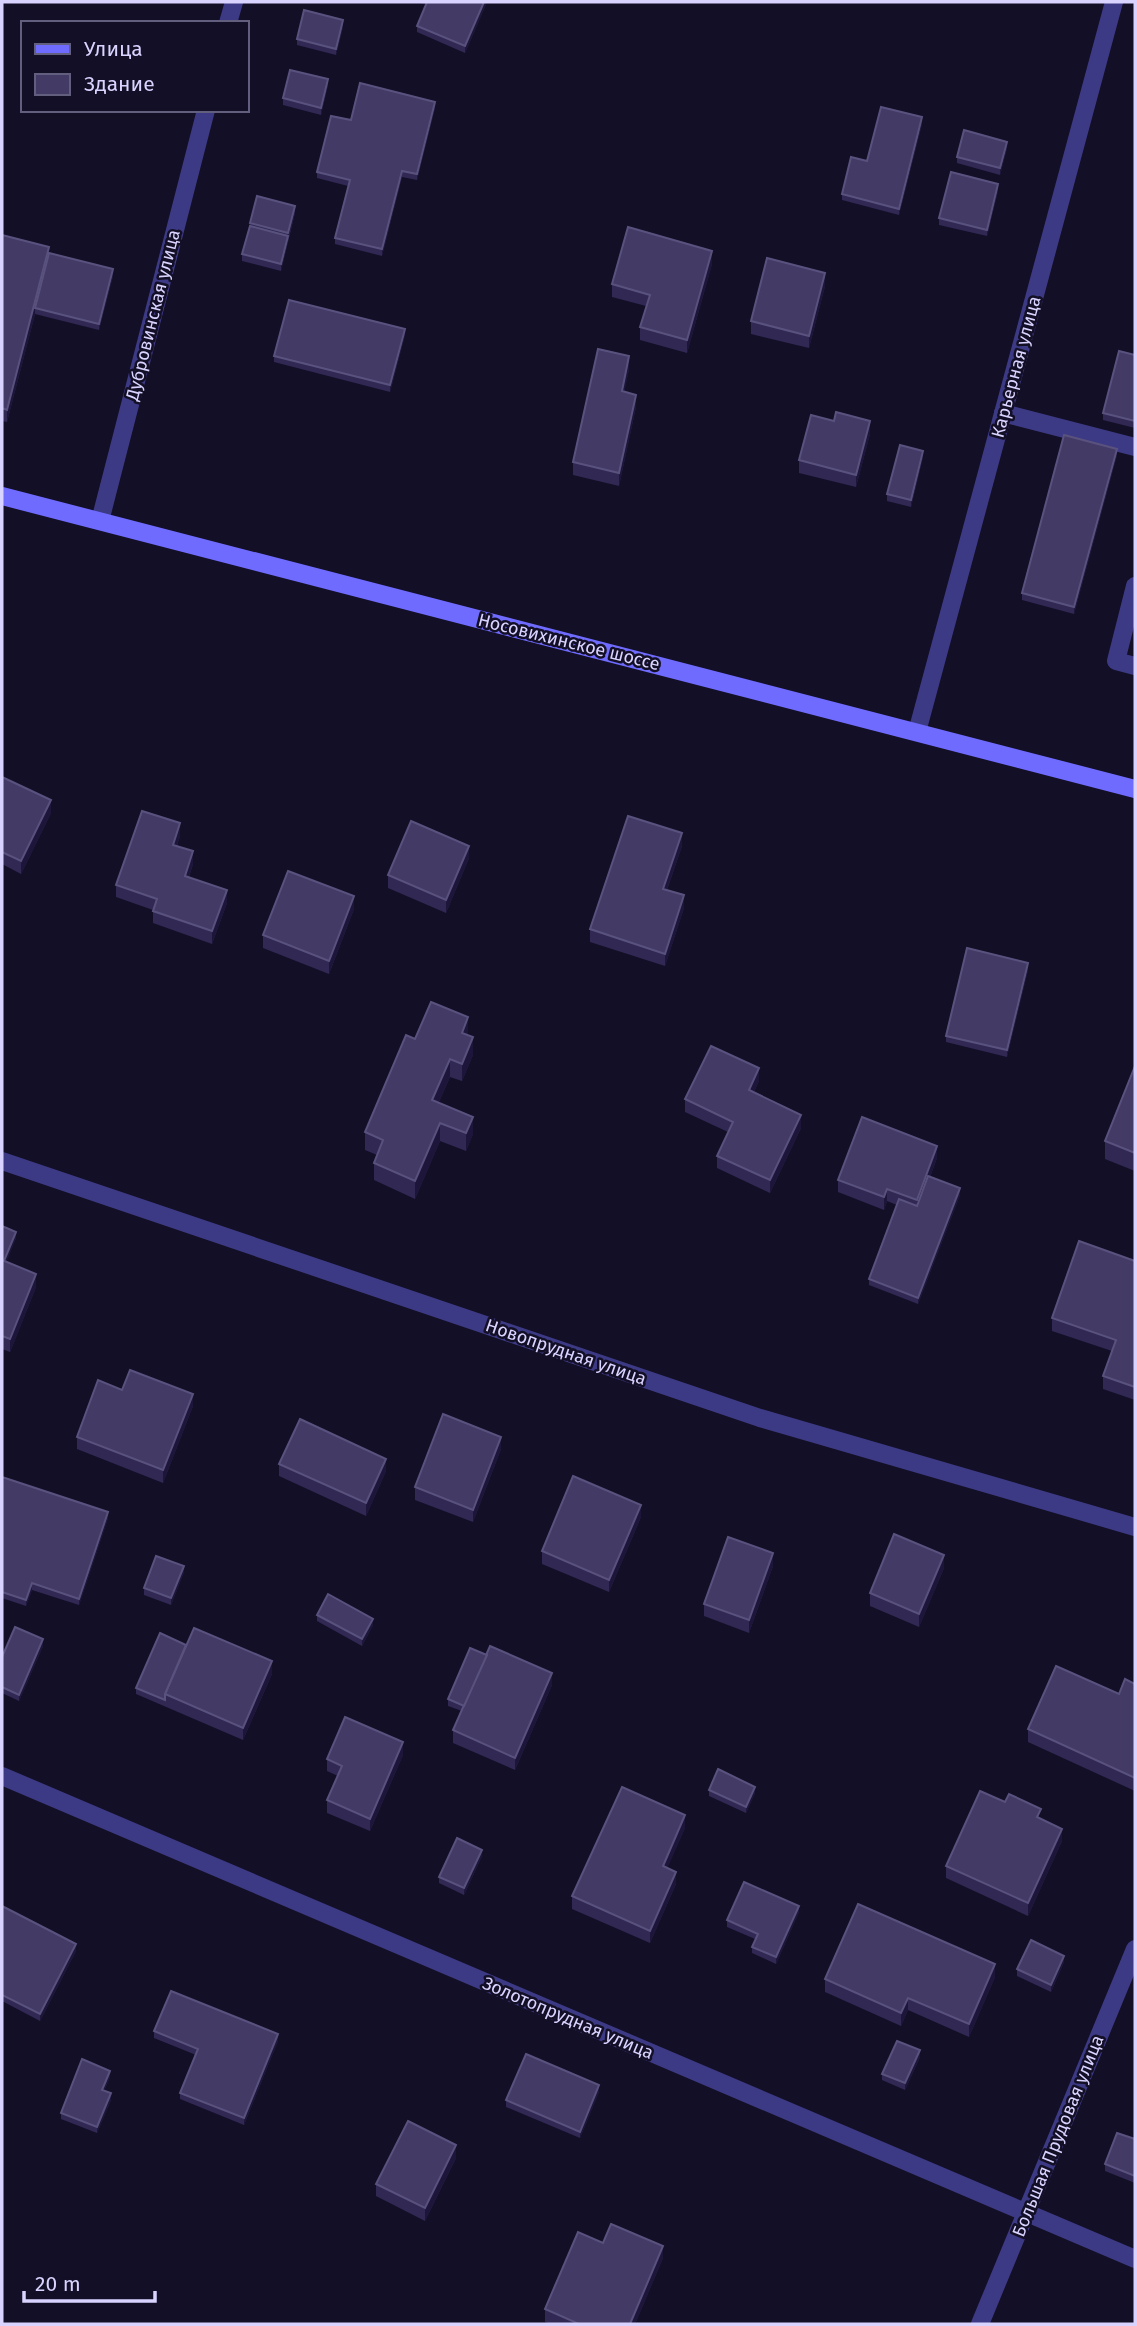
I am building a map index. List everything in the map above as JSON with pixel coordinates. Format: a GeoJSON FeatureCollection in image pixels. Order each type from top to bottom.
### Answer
{"type":"FeatureCollection","features":[{"type":"Feature","properties":{"kind":"main road","name":"Носовихинское шоссе"},"geometry":{"type":"LineString","coordinates":[[2,496],[1135,789]]}},
{"type":"Feature","properties":{"kind":"street"},"geometry":{"type":"LineString","coordinates":[[229,21],[234,2]]}},
{"type":"Feature","properties":{"kind":"street","name":"Карьерная улица"},"geometry":{"type":"LineString","coordinates":[[917,732],[1114,2]]}},
{"type":"Feature","properties":{"kind":"street","name":"Дубровинская улица"},"geometry":{"type":"LineString","coordinates":[[100,521],[205,112]]}},
{"type":"Feature","properties":{"kind":"street"},"geometry":{"type":"LineString","coordinates":[[1003,413],[1135,447]]}},
{"type":"Feature","properties":{"kind":"street"},"geometry":{"type":"LineString","coordinates":[[1135,586],[1116,661],[1135,666]]}},
{"type":"Feature","properties":{"kind":"street","name":"Новопрудная улица"},"geometry":{"type":"LineString","coordinates":[[2,1161],[760,1418],[1135,1527]]}},
{"type":"Feature","properties":{"kind":"street","name":"Золотопрудная улица"},"geometry":{"type":"LineString","coordinates":[[2,1776],[1135,2259]]}},
{"type":"Feature","properties":{"kind":"street","name":"Большая Прудовая улица"},"geometry":{"type":"LineString","coordinates":[[980,2324],[1135,1949]]}},
{"type":"Feature","properties":{"kind":"building"},"geometry":{"type":"Polygon","coordinates":[[[427,2],[484,2],[465,46],[417,26],[427,2]]]}},
{"type":"Feature","properties":{"kind":"building"},"geometry":{"type":"Polygon","coordinates":[[[304,10],[343,20],[336,49],[297,39],[304,10]]]}},
{"type":"Feature","properties":{"kind":"building"},"geometry":{"type":"Polygon","coordinates":[[[290,70],[328,79],[321,108],[283,98],[290,70]]]}},
{"type":"Feature","properties":{"kind":"building"},"geometry":{"type":"Polygon","coordinates":[[[360,83],[435,102],[417,174],[402,171],[382,249],[335,238],[350,180],[317,172],[331,116],[351,120],[360,83]]]}},
{"type":"Feature","properties":{"kind":"building"},"geometry":{"type":"Polygon","coordinates":[[[881,107],[922,117],[899,209],[842,194],[851,157],[867,161],[881,107]]]}},
{"type":"Feature","properties":{"kind":"building"},"geometry":{"type":"Polygon","coordinates":[[[964,130],[1007,142],[1000,168],[957,157],[964,130]]]}},
{"type":"Feature","properties":{"kind":"building"},"geometry":{"type":"Polygon","coordinates":[[[951,172],[998,184],[987,230],[939,218],[951,172]]]}},
{"type":"Feature","properties":{"kind":"building"},"geometry":{"type":"Polygon","coordinates":[[[257,196],[295,206],[288,233],[250,223],[257,196]]]}},
{"type":"Feature","properties":{"kind":"building"},"geometry":{"type":"Polygon","coordinates":[[[250,226],[288,236],[281,264],[242,254],[250,226]]]}},
{"type":"Feature","properties":{"kind":"building"},"geometry":{"type":"Polygon","coordinates":[[[628,227],[712,251],[687,340],[640,327],[650,295],[612,284],[628,227]]]}},
{"type":"Feature","properties":{"kind":"building"},"geometry":{"type":"Polygon","coordinates":[[[2,235],[49,247],[7,410],[2,408],[2,235]]]}},
{"type":"Feature","properties":{"kind":"building"},"geometry":{"type":"Polygon","coordinates":[[[49,253],[113,269],[99,324],[35,308],[49,253]]]}},
{"type":"Feature","properties":{"kind":"building"},"geometry":{"type":"Polygon","coordinates":[[[767,258],[825,273],[809,336],[751,321],[767,258]]]}},
{"type":"Feature","properties":{"kind":"building"},"geometry":{"type":"Polygon","coordinates":[[[289,300],[405,329],[390,385],[274,356],[289,300]]]}},
{"type":"Feature","properties":{"kind":"building"},"geometry":{"type":"Polygon","coordinates":[[[598,349],[629,356],[622,391],[636,395],[619,473],[573,462],[598,349]]]}},
{"type":"Feature","properties":{"kind":"building"},"geometry":{"type":"Polygon","coordinates":[[[1119,351],[1135,355],[1135,421],[1103,413],[1119,351]]]}},
{"type":"Feature","properties":{"kind":"building"},"geometry":{"type":"Polygon","coordinates":[[[836,412],[870,421],[856,475],[799,460],[811,415],[834,421],[836,412]]]}},
{"type":"Feature","properties":{"kind":"building"},"geometry":{"type":"Polygon","coordinates":[[[1064,435],[1117,449],[1074,607],[1022,593],[1064,435]]]}},
{"type":"Feature","properties":{"kind":"building"},"geometry":{"type":"Polygon","coordinates":[[[900,445],[923,451],[911,500],[887,494],[900,445]]]}},
{"type":"Feature","properties":{"kind":"building"},"geometry":{"type":"Polygon","coordinates":[[[2,777],[51,800],[21,861],[2,852],[2,777]]]}},
{"type":"Feature","properties":{"kind":"building"},"geometry":{"type":"Polygon","coordinates":[[[142,811],[180,823],[173,845],[193,851],[185,876],[227,890],[212,931],[153,911],[157,899],[116,885],[142,811]]]}},
{"type":"Feature","properties":{"kind":"building"},"geometry":{"type":"Polygon","coordinates":[[[628,816],[682,833],[663,889],[684,895],[665,954],[590,929],[628,816]]]}},
{"type":"Feature","properties":{"kind":"building"},"geometry":{"type":"Polygon","coordinates":[[[411,821],[469,846],[446,900],[388,875],[411,821]]]}},
{"type":"Feature","properties":{"kind":"building"},"geometry":{"type":"Polygon","coordinates":[[[288,871],[354,896],[329,961],[263,935],[288,871]]]}},
{"type":"Feature","properties":{"kind":"building"},"geometry":{"type":"Polygon","coordinates":[[[967,948],[1028,963],[1007,1050],[946,1036],[967,948]]]}},
{"type":"Feature","properties":{"kind":"building"},"geometry":{"type":"Polygon","coordinates":[[[431,1002],[468,1017],[462,1033],[473,1037],[462,1064],[450,1059],[432,1100],[473,1117],[466,1133],[440,1123],[415,1181],[374,1163],[383,1140],[365,1132],[406,1035],[415,1039],[431,1002]]]}},
{"type":"Feature","properties":{"kind":"building"},"geometry":{"type":"Polygon","coordinates":[[[711,1046],[759,1068],[749,1090],[801,1115],[770,1180],[717,1156],[733,1122],[685,1099],[711,1046]]]}},
{"type":"Feature","properties":{"kind":"building"},"geometry":{"type":"Polygon","coordinates":[[[1135,1066],[1135,1153],[1105,1141],[1135,1066]]]}},
{"type":"Feature","properties":{"kind":"building"},"geometry":{"type":"Polygon","coordinates":[[[862,1117],[937,1146],[917,1200],[887,1189],[884,1197],[838,1180],[862,1117]]]}},
{"type":"Feature","properties":{"kind":"building"},"geometry":{"type":"Polygon","coordinates":[[[928,1176],[960,1188],[918,1298],[869,1279],[899,1199],[917,1206],[928,1176]]]}},
{"type":"Feature","properties":{"kind":"building"},"geometry":{"type":"Polygon","coordinates":[[[2,1226],[16,1232],[4,1261],[2,1260],[2,1226]]]}},
{"type":"Feature","properties":{"kind":"building"},"geometry":{"type":"Polygon","coordinates":[[[1079,1241],[1135,1261],[1135,1387],[1103,1376],[1116,1340],[1052,1318],[1079,1241]]]}},
{"type":"Feature","properties":{"kind":"building"},"geometry":{"type":"Polygon","coordinates":[[[2,1260],[36,1274],[10,1339],[2,1336],[2,1260]]]}},
{"type":"Feature","properties":{"kind":"building"},"geometry":{"type":"Polygon","coordinates":[[[130,1370],[193,1394],[163,1470],[77,1437],[98,1380],[122,1390],[130,1370]]]}},
{"type":"Feature","properties":{"kind":"building"},"geometry":{"type":"Polygon","coordinates":[[[443,1414],[501,1437],[473,1510],[415,1487],[443,1414]]]}},
{"type":"Feature","properties":{"kind":"building"},"geometry":{"type":"Polygon","coordinates":[[[300,1419],[386,1459],[366,1503],[279,1464],[300,1419]]]}},
{"type":"Feature","properties":{"kind":"building"},"geometry":{"type":"Polygon","coordinates":[[[573,1476],[641,1505],[609,1580],[542,1551],[573,1476]]]}},
{"type":"Feature","properties":{"kind":"building"},"geometry":{"type":"Polygon","coordinates":[[[2,1477],[108,1512],[79,1599],[32,1583],[26,1600],[2,1592],[2,1477]]]}},
{"type":"Feature","properties":{"kind":"building"},"geometry":{"type":"Polygon","coordinates":[[[894,1534],[944,1555],[919,1614],[870,1593],[894,1534]]]}},
{"type":"Feature","properties":{"kind":"building"},"geometry":{"type":"Polygon","coordinates":[[[728,1537],[773,1553],[749,1620],[704,1604],[728,1537]]]}},
{"type":"Feature","properties":{"kind":"building"},"geometry":{"type":"Polygon","coordinates":[[[156,1556],[184,1566],[171,1598],[144,1588],[156,1556]]]}},
{"type":"Feature","properties":{"kind":"building"},"geometry":{"type":"Polygon","coordinates":[[[328,1594],[373,1619],[362,1639],[317,1615],[328,1594]]]}},
{"type":"Feature","properties":{"kind":"building"},"geometry":{"type":"Polygon","coordinates":[[[15,1627],[43,1639],[19,1695],[2,1687],[2,1657],[15,1627]]]}},
{"type":"Feature","properties":{"kind":"building"},"geometry":{"type":"Polygon","coordinates":[[[194,1628],[272,1661],[243,1728],[165,1694],[194,1628]]]}},
{"type":"Feature","properties":{"kind":"building"},"geometry":{"type":"Polygon","coordinates":[[[160,1633],[186,1645],[165,1694],[165,1700],[136,1688],[160,1633]]]}},
{"type":"Feature","properties":{"kind":"building"},"geometry":{"type":"Polygon","coordinates":[[[490,1646],[552,1673],[515,1758],[453,1730],[490,1646]]]}},
{"type":"Feature","properties":{"kind":"building"},"geometry":{"type":"Polygon","coordinates":[[[470,1648],[487,1655],[464,1706],[448,1699],[470,1648]]]}},
{"type":"Feature","properties":{"kind":"building"},"geometry":{"type":"Polygon","coordinates":[[[1056,1666],[1119,1694],[1125,1679],[1135,1684],[1135,1778],[1028,1729],[1056,1666]]]}},
{"type":"Feature","properties":{"kind":"building"},"geometry":{"type":"Polygon","coordinates":[[[345,1717],[403,1742],[370,1819],[327,1800],[342,1766],[327,1759],[345,1717]]]}},
{"type":"Feature","properties":{"kind":"building"},"geometry":{"type":"Polygon","coordinates":[[[718,1769],[755,1787],[746,1807],[709,1790],[718,1769]]]}},
{"type":"Feature","properties":{"kind":"building"},"geometry":{"type":"Polygon","coordinates":[[[622,1787],[685,1815],[663,1866],[676,1872],[650,1931],[572,1896],[622,1787]]]}},
{"type":"Feature","properties":{"kind":"building"},"geometry":{"type":"Polygon","coordinates":[[[980,1791],[1005,1802],[1009,1794],[1041,1809],[1037,1817],[1062,1829],[1028,1903],[946,1866],[980,1791]]]}},
{"type":"Feature","properties":{"kind":"building"},"geometry":{"type":"Polygon","coordinates":[[[457,1838],[482,1850],[464,1888],[439,1877],[457,1838]]]}},
{"type":"Feature","properties":{"kind":"building"},"geometry":{"type":"Polygon","coordinates":[[[744,1882],[799,1906],[776,1957],[752,1947],[758,1934],[727,1920],[744,1882]]]}},
{"type":"Feature","properties":{"kind":"building"},"geometry":{"type":"Polygon","coordinates":[[[858,1904],[995,1964],[969,2024],[908,1998],[901,2013],[825,1979],[858,1904]]]}},
{"type":"Feature","properties":{"kind":"building"},"geometry":{"type":"Polygon","coordinates":[[[2,1906],[76,1944],[40,2014],[2,1995],[2,1906]]]}},
{"type":"Feature","properties":{"kind":"building"},"geometry":{"type":"Polygon","coordinates":[[[1031,1940],[1064,1956],[1051,1985],[1017,1969],[1031,1940]]]}},
{"type":"Feature","properties":{"kind":"building"},"geometry":{"type":"Polygon","coordinates":[[[171,1991],[278,2034],[244,2118],[180,2093],[198,2049],[154,2031],[171,1991]]]}},
{"type":"Feature","properties":{"kind":"building"},"geometry":{"type":"Polygon","coordinates":[[[897,2041],[920,2050],[905,2083],[882,2074],[897,2041]]]}},
{"type":"Feature","properties":{"kind":"building"},"geometry":{"type":"Polygon","coordinates":[[[526,2054],[599,2085],[580,2132],[506,2100],[526,2054]]]}},
{"type":"Feature","properties":{"kind":"building"},"geometry":{"type":"Polygon","coordinates":[[[82,2059],[110,2071],[102,2090],[111,2093],[97,2127],[61,2113],[82,2059]]]}},
{"type":"Feature","properties":{"kind":"building"},"geometry":{"type":"Polygon","coordinates":[[[408,2121],[456,2145],[425,2208],[376,2184],[408,2121]]]}},
{"type":"Feature","properties":{"kind":"building"},"geometry":{"type":"Polygon","coordinates":[[[1117,2133],[1135,2139],[1135,2176],[1105,2164],[1117,2133]]]}},
{"type":"Feature","properties":{"kind":"building"},"geometry":{"type":"Polygon","coordinates":[[[611,2224],[663,2246],[630,2324],[579,2324],[545,2309],[578,2232],[603,2243],[611,2224]]]}}]}
